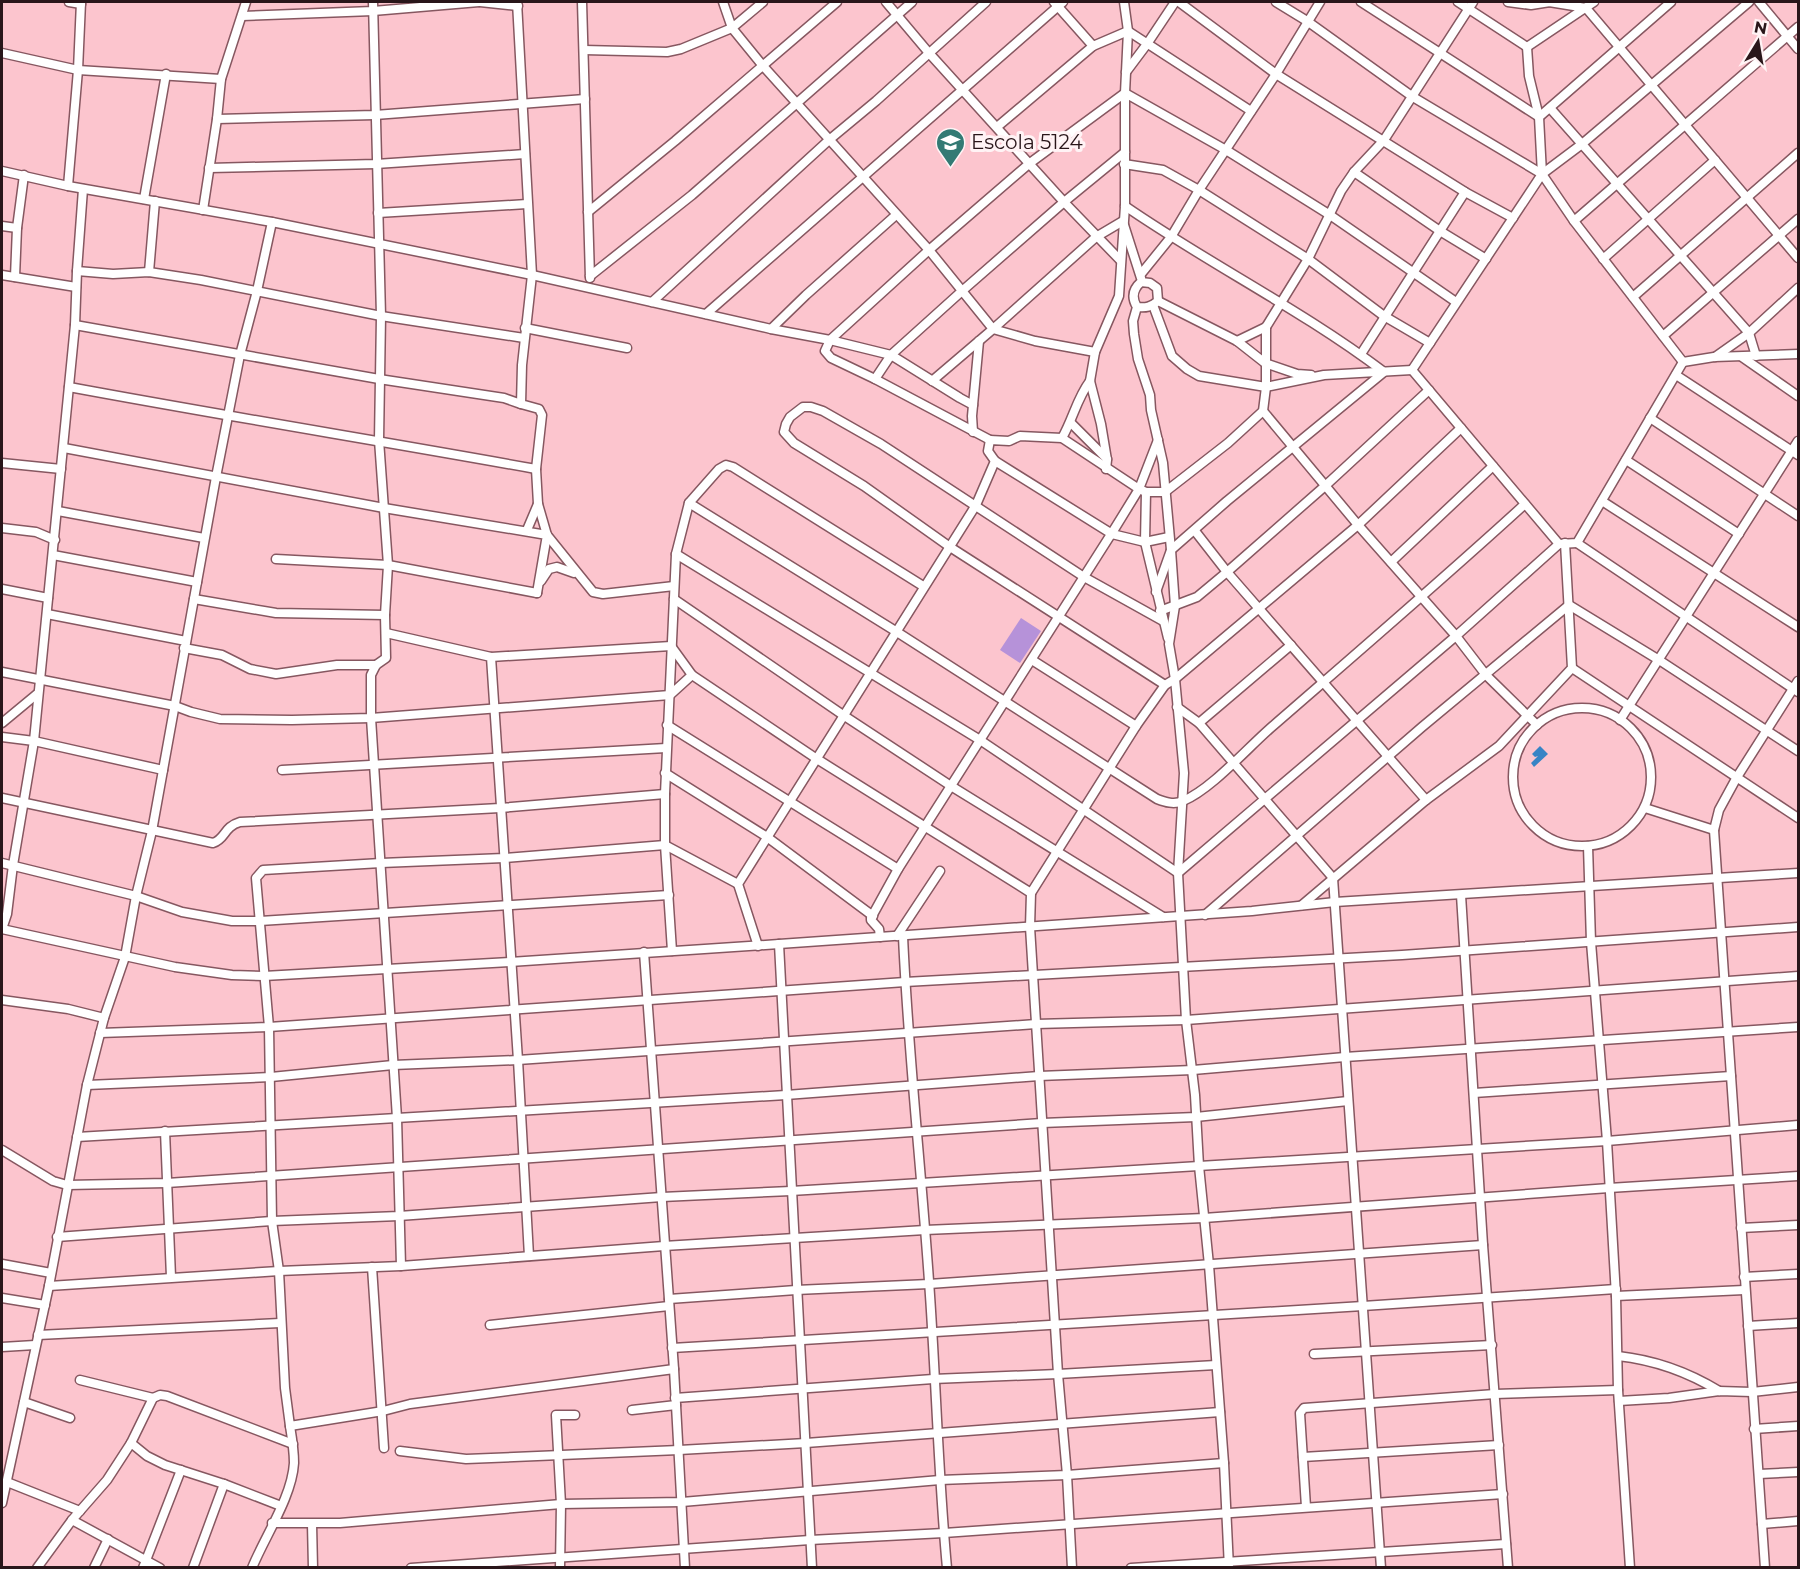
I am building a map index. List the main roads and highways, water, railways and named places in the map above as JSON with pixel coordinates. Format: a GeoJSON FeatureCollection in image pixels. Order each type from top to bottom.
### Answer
{"type":"FeatureCollection","features":[{"type":"Feature","properties":{"kind":"water"},"geometry":{"type":"Polygon","coordinates":[[[1540,746],[1548,754],[1534,767],[1531,763],[1538,756],[1535,757],[1532,754],[1540,746]]]}},
{"type":"Feature","properties":{"kind":"place","name":"Escola 5124"},"geometry":{"type":"Point","coordinates":[950,168]}}]}
